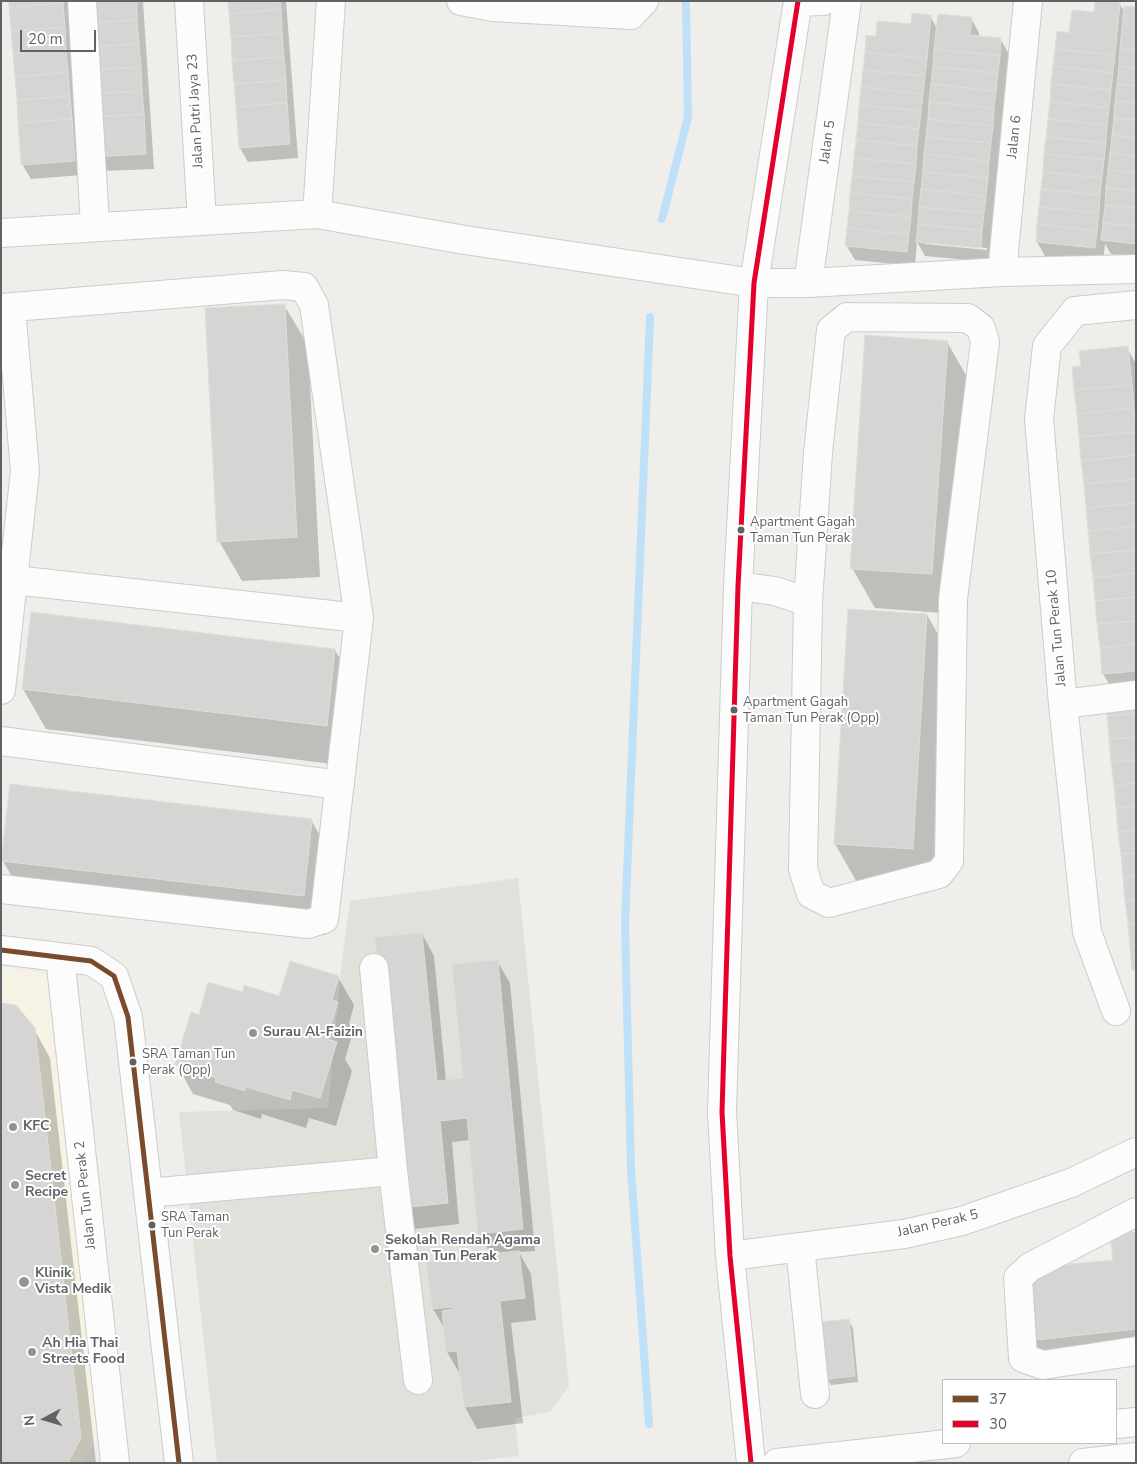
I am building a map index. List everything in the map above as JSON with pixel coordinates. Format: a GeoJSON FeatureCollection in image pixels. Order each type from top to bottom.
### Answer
{"type":"FeatureCollection","features":[{"type":"Feature","properties":{"kind":"street"},"geometry":{"type":"LineString","coordinates":[[82,1],[95,226]]}},
{"type":"Feature","properties":{"kind":"street","name":"Jalan Putri Jaya 23"},"geometry":{"type":"LineString","coordinates":[[189,1],[202,221]]}},
{"type":"Feature","properties":{"kind":"street"},"geometry":{"type":"LineString","coordinates":[[316,214],[331,1]]}},
{"type":"Feature","properties":{"kind":"street"},"geometry":{"type":"LineString","coordinates":[[462,1],[493,7],[631,15],[644,1]]}},
{"type":"Feature","properties":{"kind":"street","name":"Jalan 5"},"geometry":{"type":"LineString","coordinates":[[808,283],[847,1]]}},
{"type":"Feature","properties":{"kind":"street","name":"Jalan 6"},"geometry":{"type":"LineString","coordinates":[[1002,272],[1028,1]]}},
{"type":"Feature","properties":{"kind":"street"},"geometry":{"type":"LineString","coordinates":[[751,1463],[730,1256],[722,1112],[738,582],[754,283],[806,2]]}},
{"type":"Feature","properties":{"kind":"street"},"geometry":{"type":"LineString","coordinates":[[1,233],[316,214],[465,240],[754,283],[808,283],[1002,272],[1136,269]]}},
{"type":"Feature","properties":{"kind":"street"},"geometry":{"type":"LineString","coordinates":[[1,690],[14,580],[13,471],[6,308],[283,285],[304,288],[314,305],[359,618],[324,918],[308,924],[1,889]]}},
{"type":"Feature","properties":{"kind":"street","name":"Jalan Tun Perak 10"},"geometry":{"type":"LineString","coordinates":[[1116,1011],[1087,932],[1063,704],[1039,419],[1047,346],[1075,311],[1136,305]]}},
{"type":"Feature","properties":{"kind":"street"},"geometry":{"type":"LineString","coordinates":[[847,317],[968,318],[981,328],[985,342],[953,599],[949,861],[939,874],[829,903],[811,894],[803,869],[810,574],[818,453],[831,330],[847,317]]}},
{"type":"Feature","properties":{"kind":"street"},"geometry":{"type":"LineString","coordinates":[[738,582],[810,574]]}},
{"type":"Feature","properties":{"kind":"street"},"geometry":{"type":"LineString","coordinates":[[14,580],[359,618]]}},
{"type":"Feature","properties":{"kind":"street"},"geometry":{"type":"LineString","coordinates":[[738,582],[808,602]]}},
{"type":"Feature","properties":{"kind":"street"},"geometry":{"type":"LineString","coordinates":[[1063,704],[1136,695]]}},
{"type":"Feature","properties":{"kind":"street"},"geometry":{"type":"LineString","coordinates":[[1,741],[340,785]]}},
{"type":"Feature","properties":{"kind":"street"},"geometry":{"type":"LineString","coordinates":[[1,950],[91,961],[114,976],[128,1017],[179,1461]]}},
{"type":"Feature","properties":{"kind":"street","name":"Jalan Tun Perak 2"},"geometry":{"type":"LineString","coordinates":[[60,957],[114,1463]]}},
{"type":"Feature","properties":{"kind":"street"},"geometry":{"type":"LineString","coordinates":[[374,968],[393,1171],[418,1380]]}},
{"type":"Feature","properties":{"kind":"street","name":"Jalan Perak 5"},"geometry":{"type":"LineString","coordinates":[[730,1256],[904,1234],[962,1221],[1072,1183],[1136,1152]]}},
{"type":"Feature","properties":{"kind":"street"},"geometry":{"type":"LineString","coordinates":[[148,1194],[393,1171]]}},
{"type":"Feature","properties":{"kind":"street"},"geometry":{"type":"LineString","coordinates":[[1136,1212],[1030,1267],[1018,1278],[1023,1358],[1043,1365],[1136,1351]]}},
{"type":"Feature","properties":{"kind":"street"},"geometry":{"type":"LineString","coordinates":[[800,1247],[815,1394]]}},
{"type":"Feature","properties":{"kind":"street"},"geometry":{"type":"LineString","coordinates":[[1117,1424],[1136,1422]]}},
{"type":"Feature","properties":{"kind":"street"},"geometry":{"type":"LineString","coordinates":[[777,1463],[947,1444]]}},
{"type":"Feature","properties":{"kind":"street"},"geometry":{"type":"LineString","coordinates":[[1083,1463],[1136,1457]]}},
{"type":"Feature","properties":{"kind":"shaded area","name":"Sekolah Rendah Agama Taman Tun Perak"},"geometry":{"type":"Polygon","coordinates":[[[518,878],[569,1386],[550,1412],[515,1418],[519,1456],[458,1463],[217,1463],[179,1112],[328,1108],[342,959],[350,901],[518,878]]]}},
{"type":"Feature","properties":{"kind":"shaded area"},"geometry":{"type":"Polygon","coordinates":[[[1,967],[52,974],[102,1427],[83,1463],[1,1463],[1,967]]]}},
{"type":"Feature","properties":{"kind":"building"},"geometry":{"type":"Polygon","coordinates":[[[9,1],[62,1],[63,3],[9,7],[9,1]]]}},
{"type":"Feature","properties":{"kind":"building"},"geometry":{"type":"Polygon","coordinates":[[[85,1],[137,1],[137,20],[86,23],[85,1]]]}},
{"type":"Feature","properties":{"kind":"building"},"geometry":{"type":"Polygon","coordinates":[[[228,1],[280,1],[281,9],[229,14],[228,1]]]}},
{"type":"Feature","properties":{"kind":"building"},"geometry":{"type":"Polygon","coordinates":[[[1095,1],[1120,2],[1115,55],[1055,49],[1057,31],[1069,33],[1072,10],[1094,12],[1095,1]]]}},
{"type":"Feature","properties":{"kind":"building"},"geometry":{"type":"Polygon","coordinates":[[[63,3],[65,27],[11,31],[9,7],[63,3]]]}},
{"type":"Feature","properties":{"kind":"building"},"geometry":{"type":"Polygon","coordinates":[[[1124,6],[1136,7],[1136,50],[1120,49],[1124,6]]]}},
{"type":"Feature","properties":{"kind":"building"},"geometry":{"type":"Polygon","coordinates":[[[281,9],[282,33],[231,37],[229,14],[281,9]]]}},
{"type":"Feature","properties":{"kind":"building"},"geometry":{"type":"Polygon","coordinates":[[[912,13],[931,15],[927,59],[865,52],[866,35],[876,36],[877,21],[911,24],[912,13]]]}},
{"type":"Feature","properties":{"kind":"building"},"geometry":{"type":"Polygon","coordinates":[[[938,14],[972,17],[970,35],[1001,38],[1000,56],[934,49],[938,14]]]}},
{"type":"Feature","properties":{"kind":"building"},"geometry":{"type":"Polygon","coordinates":[[[137,20],[139,44],[88,47],[86,23],[137,20]]]}},
{"type":"Feature","properties":{"kind":"building"},"geometry":{"type":"Polygon","coordinates":[[[65,27],[66,50],[13,53],[11,31],[65,27]]]}},
{"type":"Feature","properties":{"kind":"building"},"geometry":{"type":"Polygon","coordinates":[[[282,33],[284,57],[232,60],[231,37],[282,33]]]}},
{"type":"Feature","properties":{"kind":"building"},"geometry":{"type":"Polygon","coordinates":[[[139,44],[141,67],[89,70],[88,47],[139,44]]]}},
{"type":"Feature","properties":{"kind":"building"},"geometry":{"type":"Polygon","coordinates":[[[934,49],[1000,56],[998,73],[933,67],[934,49]]]}},
{"type":"Feature","properties":{"kind":"building"},"geometry":{"type":"Polygon","coordinates":[[[1055,49],[1115,55],[1113,73],[1053,66],[1055,49]]]}},
{"type":"Feature","properties":{"kind":"building"},"geometry":{"type":"Polygon","coordinates":[[[1120,49],[1136,50],[1136,68],[1119,66],[1120,49]]]}},
{"type":"Feature","properties":{"kind":"building"},"geometry":{"type":"Polygon","coordinates":[[[66,50],[68,72],[15,77],[13,53],[66,50]]]}},
{"type":"Feature","properties":{"kind":"building"},"geometry":{"type":"Polygon","coordinates":[[[865,52],[927,59],[925,76],[863,70],[865,52]]]}},
{"type":"Feature","properties":{"kind":"building"},"geometry":{"type":"Polygon","coordinates":[[[284,57],[286,80],[234,84],[232,60],[284,57]]]}},
{"type":"Feature","properties":{"kind":"building"},"geometry":{"type":"Polygon","coordinates":[[[1053,66],[1113,73],[1111,90],[1051,84],[1053,66]]]}},
{"type":"Feature","properties":{"kind":"building"},"geometry":{"type":"Polygon","coordinates":[[[1119,66],[1136,68],[1136,86],[1117,84],[1119,66]]]}},
{"type":"Feature","properties":{"kind":"building"},"geometry":{"type":"Polygon","coordinates":[[[141,67],[142,91],[91,94],[89,70],[141,67]]]}},
{"type":"Feature","properties":{"kind":"building"},"geometry":{"type":"Polygon","coordinates":[[[933,67],[998,73],[996,91],[931,84],[933,67]]]}},
{"type":"Feature","properties":{"kind":"building"},"geometry":{"type":"Polygon","coordinates":[[[863,70],[925,76],[923,94],[861,87],[863,70]]]}},
{"type":"Feature","properties":{"kind":"building"},"geometry":{"type":"Polygon","coordinates":[[[68,72],[70,96],[17,100],[15,77],[68,72]]]}},
{"type":"Feature","properties":{"kind":"building"},"geometry":{"type":"Polygon","coordinates":[[[286,80],[287,103],[236,107],[234,84],[286,80]]]}},
{"type":"Feature","properties":{"kind":"building"},"geometry":{"type":"Polygon","coordinates":[[[931,84],[996,91],[994,108],[929,102],[931,84]]]}},
{"type":"Feature","properties":{"kind":"building"},"geometry":{"type":"Polygon","coordinates":[[[1051,84],[1111,90],[1109,108],[1050,101],[1051,84]]]}},
{"type":"Feature","properties":{"kind":"building"},"geometry":{"type":"Polygon","coordinates":[[[1117,84],[1136,86],[1136,103],[1115,101],[1117,84]]]}},
{"type":"Feature","properties":{"kind":"building"},"geometry":{"type":"Polygon","coordinates":[[[861,87],[923,94],[921,111],[859,105],[861,87]]]}},
{"type":"Feature","properties":{"kind":"building"},"geometry":{"type":"Polygon","coordinates":[[[142,91],[144,114],[92,117],[91,94],[142,91]]]}},
{"type":"Feature","properties":{"kind":"building"},"geometry":{"type":"Polygon","coordinates":[[[70,96],[72,119],[18,123],[17,100],[70,96]]]}},
{"type":"Feature","properties":{"kind":"building"},"geometry":{"type":"Polygon","coordinates":[[[1050,101],[1109,108],[1107,125],[1048,119],[1050,101]]]}},
{"type":"Feature","properties":{"kind":"building"},"geometry":{"type":"Polygon","coordinates":[[[1115,101],[1136,103],[1136,120],[1114,118],[1115,101]]]}},
{"type":"Feature","properties":{"kind":"building"},"geometry":{"type":"Polygon","coordinates":[[[929,102],[994,108],[993,126],[928,119],[929,102]]]}},
{"type":"Feature","properties":{"kind":"building"},"geometry":{"type":"Polygon","coordinates":[[[287,103],[290,144],[239,148],[236,107],[287,103]]]}},
{"type":"Feature","properties":{"kind":"building"},"geometry":{"type":"Polygon","coordinates":[[[859,105],[921,111],[919,129],[858,123],[859,105]]]}},
{"type":"Feature","properties":{"kind":"building"},"geometry":{"type":"Polygon","coordinates":[[[144,114],[146,154],[94,157],[92,117],[144,114]]]}},
{"type":"Feature","properties":{"kind":"building"},"geometry":{"type":"Polygon","coordinates":[[[1114,118],[1136,120],[1136,138],[1112,135],[1114,118]]]}},
{"type":"Feature","properties":{"kind":"building"},"geometry":{"type":"Polygon","coordinates":[[[72,119],[75,161],[21,165],[18,123],[72,119]]]}},
{"type":"Feature","properties":{"kind":"building"},"geometry":{"type":"Polygon","coordinates":[[[928,119],[993,126],[991,143],[926,137],[928,119]]]}},
{"type":"Feature","properties":{"kind":"building"},"geometry":{"type":"Polygon","coordinates":[[[1048,119],[1107,125],[1106,143],[1046,137],[1048,119]]]}},
{"type":"Feature","properties":{"kind":"building"},"geometry":{"type":"Polygon","coordinates":[[[858,123],[919,129],[917,146],[856,140],[858,123]]]}},
{"type":"Feature","properties":{"kind":"building"},"geometry":{"type":"Polygon","coordinates":[[[1112,135],[1136,138],[1136,156],[1110,153],[1112,135]]]}},
{"type":"Feature","properties":{"kind":"building"},"geometry":{"type":"Polygon","coordinates":[[[926,137],[991,143],[989,161],[924,154],[926,137]]]}},
{"type":"Feature","properties":{"kind":"building"},"geometry":{"type":"Polygon","coordinates":[[[1046,137],[1106,143],[1104,160],[1044,154],[1046,137]]]}},
{"type":"Feature","properties":{"kind":"building"},"geometry":{"type":"Polygon","coordinates":[[[856,140],[917,146],[916,164],[854,158],[856,140]]]}},
{"type":"Feature","properties":{"kind":"building"},"geometry":{"type":"Polygon","coordinates":[[[1110,153],[1136,156],[1136,173],[1108,170],[1110,153]]]}},
{"type":"Feature","properties":{"kind":"building"},"geometry":{"type":"Polygon","coordinates":[[[924,154],[989,161],[988,178],[923,172],[924,154]]]}},
{"type":"Feature","properties":{"kind":"building"},"geometry":{"type":"Polygon","coordinates":[[[1044,154],[1104,160],[1102,178],[1043,172],[1044,154]]]}},
{"type":"Feature","properties":{"kind":"building"},"geometry":{"type":"Polygon","coordinates":[[[854,158],[916,164],[914,182],[852,176],[854,158]]]}},
{"type":"Feature","properties":{"kind":"building"},"geometry":{"type":"Polygon","coordinates":[[[1108,170],[1136,173],[1136,191],[1106,188],[1108,170]]]}},
{"type":"Feature","properties":{"kind":"building"},"geometry":{"type":"Polygon","coordinates":[[[923,172],[988,178],[986,196],[921,189],[923,172]]]}},
{"type":"Feature","properties":{"kind":"building"},"geometry":{"type":"Polygon","coordinates":[[[1043,172],[1102,178],[1100,195],[1041,189],[1043,172]]]}},
{"type":"Feature","properties":{"kind":"building"},"geometry":{"type":"Polygon","coordinates":[[[852,176],[914,182],[912,199],[850,193],[852,176]]]}},
{"type":"Feature","properties":{"kind":"building"},"geometry":{"type":"Polygon","coordinates":[[[1106,188],[1136,191],[1136,208],[1105,205],[1106,188]]]}},
{"type":"Feature","properties":{"kind":"building"},"geometry":{"type":"Polygon","coordinates":[[[921,189],[986,196],[984,213],[919,207],[921,189]]]}},
{"type":"Feature","properties":{"kind":"building"},"geometry":{"type":"Polygon","coordinates":[[[1041,189],[1100,195],[1099,213],[1039,207],[1041,189]]]}},
{"type":"Feature","properties":{"kind":"building"},"geometry":{"type":"Polygon","coordinates":[[[850,193],[912,199],[911,217],[849,211],[850,193]]]}},
{"type":"Feature","properties":{"kind":"building"},"geometry":{"type":"Polygon","coordinates":[[[1105,205],[1136,208],[1136,226],[1103,223],[1105,205]]]}},
{"type":"Feature","properties":{"kind":"building"},"geometry":{"type":"Polygon","coordinates":[[[919,207],[984,213],[982,231],[918,224],[919,207]]]}},
{"type":"Feature","properties":{"kind":"building"},"geometry":{"type":"Polygon","coordinates":[[[1039,207],[1099,213],[1097,231],[1037,224],[1039,207]]]}},
{"type":"Feature","properties":{"kind":"building"},"geometry":{"type":"Polygon","coordinates":[[[849,211],[911,217],[909,235],[847,228],[849,211]]]}},
{"type":"Feature","properties":{"kind":"building"},"geometry":{"type":"Polygon","coordinates":[[[1103,223],[1136,226],[1136,244],[1101,240],[1103,223]]]}},
{"type":"Feature","properties":{"kind":"building"},"geometry":{"type":"Polygon","coordinates":[[[918,224],[982,231],[981,248],[916,242],[918,224]]]}},
{"type":"Feature","properties":{"kind":"building"},"geometry":{"type":"Polygon","coordinates":[[[1037,224],[1097,231],[1095,248],[1036,242],[1037,224]]]}},
{"type":"Feature","properties":{"kind":"building"},"geometry":{"type":"Polygon","coordinates":[[[847,228],[909,235],[907,252],[845,246],[847,228]]]}},
{"type":"Feature","properties":{"kind":"building"},"geometry":{"type":"Polygon","coordinates":[[[285,304],[297,537],[217,542],[205,308],[285,304]]]}},
{"type":"Feature","properties":{"kind":"building"},"geometry":{"type":"Polygon","coordinates":[[[865,335],[948,341],[932,574],[850,569],[865,335]]]}},
{"type":"Feature","properties":{"kind":"building"},"geometry":{"type":"Polygon","coordinates":[[[1128,346],[1132,385],[1074,390],[1072,367],[1081,366],[1079,351],[1128,346]]]}},
{"type":"Feature","properties":{"kind":"building"},"geometry":{"type":"Polygon","coordinates":[[[1132,385],[1134,408],[1077,414],[1074,390],[1132,385]]]}},
{"type":"Feature","properties":{"kind":"building"},"geometry":{"type":"Polygon","coordinates":[[[1134,408],[1136,432],[1079,437],[1077,414],[1134,408]]]}},
{"type":"Feature","properties":{"kind":"building"},"geometry":{"type":"Polygon","coordinates":[[[1136,432],[1136,455],[1081,461],[1079,437],[1136,432]]]}},
{"type":"Feature","properties":{"kind":"building"},"geometry":{"type":"Polygon","coordinates":[[[1136,455],[1136,479],[1084,484],[1081,461],[1136,455]]]}},
{"type":"Feature","properties":{"kind":"building"},"geometry":{"type":"Polygon","coordinates":[[[1136,479],[1136,503],[1086,508],[1084,484],[1136,479]]]}},
{"type":"Feature","properties":{"kind":"building"},"geometry":{"type":"Polygon","coordinates":[[[1136,503],[1136,526],[1088,531],[1086,508],[1136,503]]]}},
{"type":"Feature","properties":{"kind":"building"},"geometry":{"type":"Polygon","coordinates":[[[1136,526],[1136,550],[1090,554],[1088,531],[1136,526]]]}},
{"type":"Feature","properties":{"kind":"building"},"geometry":{"type":"Polygon","coordinates":[[[1136,550],[1136,573],[1093,578],[1090,554],[1136,550]]]}},
{"type":"Feature","properties":{"kind":"building"},"geometry":{"type":"Polygon","coordinates":[[[1136,573],[1136,597],[1095,601],[1093,578],[1136,573]]]}},
{"type":"Feature","properties":{"kind":"building"},"geometry":{"type":"Polygon","coordinates":[[[1136,597],[1136,621],[1097,624],[1095,601],[1136,597]]]}},
{"type":"Feature","properties":{"kind":"building"},"geometry":{"type":"Polygon","coordinates":[[[848,609],[927,614],[913,849],[834,844],[848,609]]]}},
{"type":"Feature","properties":{"kind":"building"},"geometry":{"type":"Polygon","coordinates":[[[31,612],[335,649],[327,726],[22,689],[31,612]]]}},
{"type":"Feature","properties":{"kind":"building"},"geometry":{"type":"Polygon","coordinates":[[[1136,621],[1136,644],[1100,648],[1097,624],[1136,621]]]}},
{"type":"Feature","properties":{"kind":"building"},"geometry":{"type":"Polygon","coordinates":[[[1136,644],[1136,671],[1102,674],[1100,648],[1136,644]]]}},
{"type":"Feature","properties":{"kind":"building"},"geometry":{"type":"Polygon","coordinates":[[[1136,690],[1136,713],[1107,716],[1104,693],[1136,690]]]}},
{"type":"Feature","properties":{"kind":"building"},"geometry":{"type":"Polygon","coordinates":[[[1136,713],[1136,737],[1109,739],[1107,716],[1136,713]]]}},
{"type":"Feature","properties":{"kind":"building"},"geometry":{"type":"Polygon","coordinates":[[[1136,737],[1136,760],[1111,762],[1109,739],[1136,737]]]}},
{"type":"Feature","properties":{"kind":"building"},"geometry":{"type":"Polygon","coordinates":[[[1136,760],[1136,783],[1114,785],[1111,762],[1136,760]]]}},
{"type":"Feature","properties":{"kind":"building"},"geometry":{"type":"Polygon","coordinates":[[[1136,783],[1136,806],[1116,808],[1114,785],[1136,783]]]}},
{"type":"Feature","properties":{"kind":"building"},"geometry":{"type":"Polygon","coordinates":[[[10,784],[312,819],[304,896],[1,861],[10,784]]]}},
{"type":"Feature","properties":{"kind":"building"},"geometry":{"type":"Polygon","coordinates":[[[1136,806],[1136,830],[1118,832],[1116,808],[1136,806]]]}},
{"type":"Feature","properties":{"kind":"building"},"geometry":{"type":"Polygon","coordinates":[[[1136,830],[1136,853],[1121,854],[1118,832],[1136,830]]]}},
{"type":"Feature","properties":{"kind":"building"},"geometry":{"type":"Polygon","coordinates":[[[1136,853],[1136,876],[1123,878],[1121,854],[1136,853]]]}},
{"type":"Feature","properties":{"kind":"building"},"geometry":{"type":"Polygon","coordinates":[[[1136,876],[1136,900],[1125,901],[1123,878],[1136,876]]]}},
{"type":"Feature","properties":{"kind":"building"},"geometry":{"type":"Polygon","coordinates":[[[1136,900],[1136,923],[1128,924],[1125,901],[1136,900]]]}},
{"type":"Feature","properties":{"kind":"building"},"geometry":{"type":"Polygon","coordinates":[[[1136,923],[1136,946],[1130,947],[1128,924],[1136,923]]]}},
{"type":"Feature","properties":{"kind":"building"},"geometry":{"type":"Polygon","coordinates":[[[422,933],[437,1081],[463,1078],[452,964],[498,960],[523,1229],[478,1234],[467,1118],[440,1121],[448,1203],[401,1208],[375,937],[422,933]]]}},
{"type":"Feature","properties":{"kind":"building"},"geometry":{"type":"Polygon","coordinates":[[[1136,946],[1136,970],[1132,970],[1130,947],[1136,946]]]}},
{"type":"Feature","properties":{"kind":"building"},"geometry":{"type":"Polygon","coordinates":[[[290,961],[339,976],[332,1000],[338,1002],[327,1039],[337,1042],[320,1098],[292,1090],[290,1100],[246,1087],[245,1091],[215,1082],[216,1078],[175,1065],[191,1012],[199,1015],[208,982],[243,992],[244,985],[279,996],[290,961]]]}},
{"type":"Feature","properties":{"kind":"building"},"geometry":{"type":"Polygon","coordinates":[[[1,1003],[16,1005],[35,1028],[81,1438],[68,1463],[1,1463],[1,1003]]]}},
{"type":"Feature","properties":{"kind":"building"},"geometry":{"type":"Polygon","coordinates":[[[1136,1232],[1136,1329],[1027,1341],[1020,1269],[1113,1260],[1110,1235],[1136,1232]]]}},
{"type":"Feature","properties":{"kind":"building"},"geometry":{"type":"Polygon","coordinates":[[[519,1251],[525,1298],[500,1301],[511,1402],[464,1407],[457,1351],[446,1352],[442,1311],[453,1309],[453,1307],[432,1309],[426,1261],[519,1251]]]}},
{"type":"Feature","properties":{"kind":"building"},"geometry":{"type":"Polygon","coordinates":[[[849,1319],[855,1376],[826,1379],[820,1322],[849,1319]]]}},
{"type":"Feature","properties":{"kind":"waterway"},"geometry":{"type":"LineString","coordinates":[[662,219],[688,117],[686,1]]}},
{"type":"Feature","properties":{"kind":"waterway"},"geometry":{"type":"LineString","coordinates":[[649,1424],[631,1169],[625,924],[650,317]]}},
{"type":"Feature","properties":{"kind":"transit line","name":"30"},"geometry":{"type":"LineString","coordinates":[[751,1463],[730,1256],[722,1112],[738,586],[754,283],[798,1]]}},
{"type":"Feature","properties":{"kind":"transit line","name":"37"},"geometry":{"type":"LineString","coordinates":[[1,950],[91,961],[114,976],[128,1017],[179,1463]]}},
{"type":"Feature","properties":{"kind":"place","name":"Apartment Gagah Taman Tun Perak"},"geometry":{"type":"Point","coordinates":[741,530]}},
{"type":"Feature","properties":{"kind":"place","name":"Apartment Gagah Taman Tun Perak (Opp)"},"geometry":{"type":"Point","coordinates":[734,710]}},
{"type":"Feature","properties":{"kind":"place","name":"Surau Al-Faizin"},"geometry":{"type":"Point","coordinates":[253,1033]}},
{"type":"Feature","properties":{"kind":"place","name":"SRA Taman Tun Perak (Opp)"},"geometry":{"type":"Point","coordinates":[133,1062]}},
{"type":"Feature","properties":{"kind":"place","name":"KFC"},"geometry":{"type":"Point","coordinates":[13,1127]}},
{"type":"Feature","properties":{"kind":"place","name":"Secret Recipe"},"geometry":{"type":"Point","coordinates":[15,1185]}},
{"type":"Feature","properties":{"kind":"place","name":"SRA Taman Tun Perak"},"geometry":{"type":"Point","coordinates":[152,1225]}},
{"type":"Feature","properties":{"kind":"place","name":"Sekolah Rendah Agama Taman Tun Perak"},"geometry":{"type":"Point","coordinates":[375,1249]}},
{"type":"Feature","properties":{"kind":"place","name":"Klinik Vista Medik"},"geometry":{"type":"Point","coordinates":[24,1282]}},
{"type":"Feature","properties":{"kind":"place","name":"Ah Hia Thai Streets Food"},"geometry":{"type":"Point","coordinates":[32,1352]}}]}
